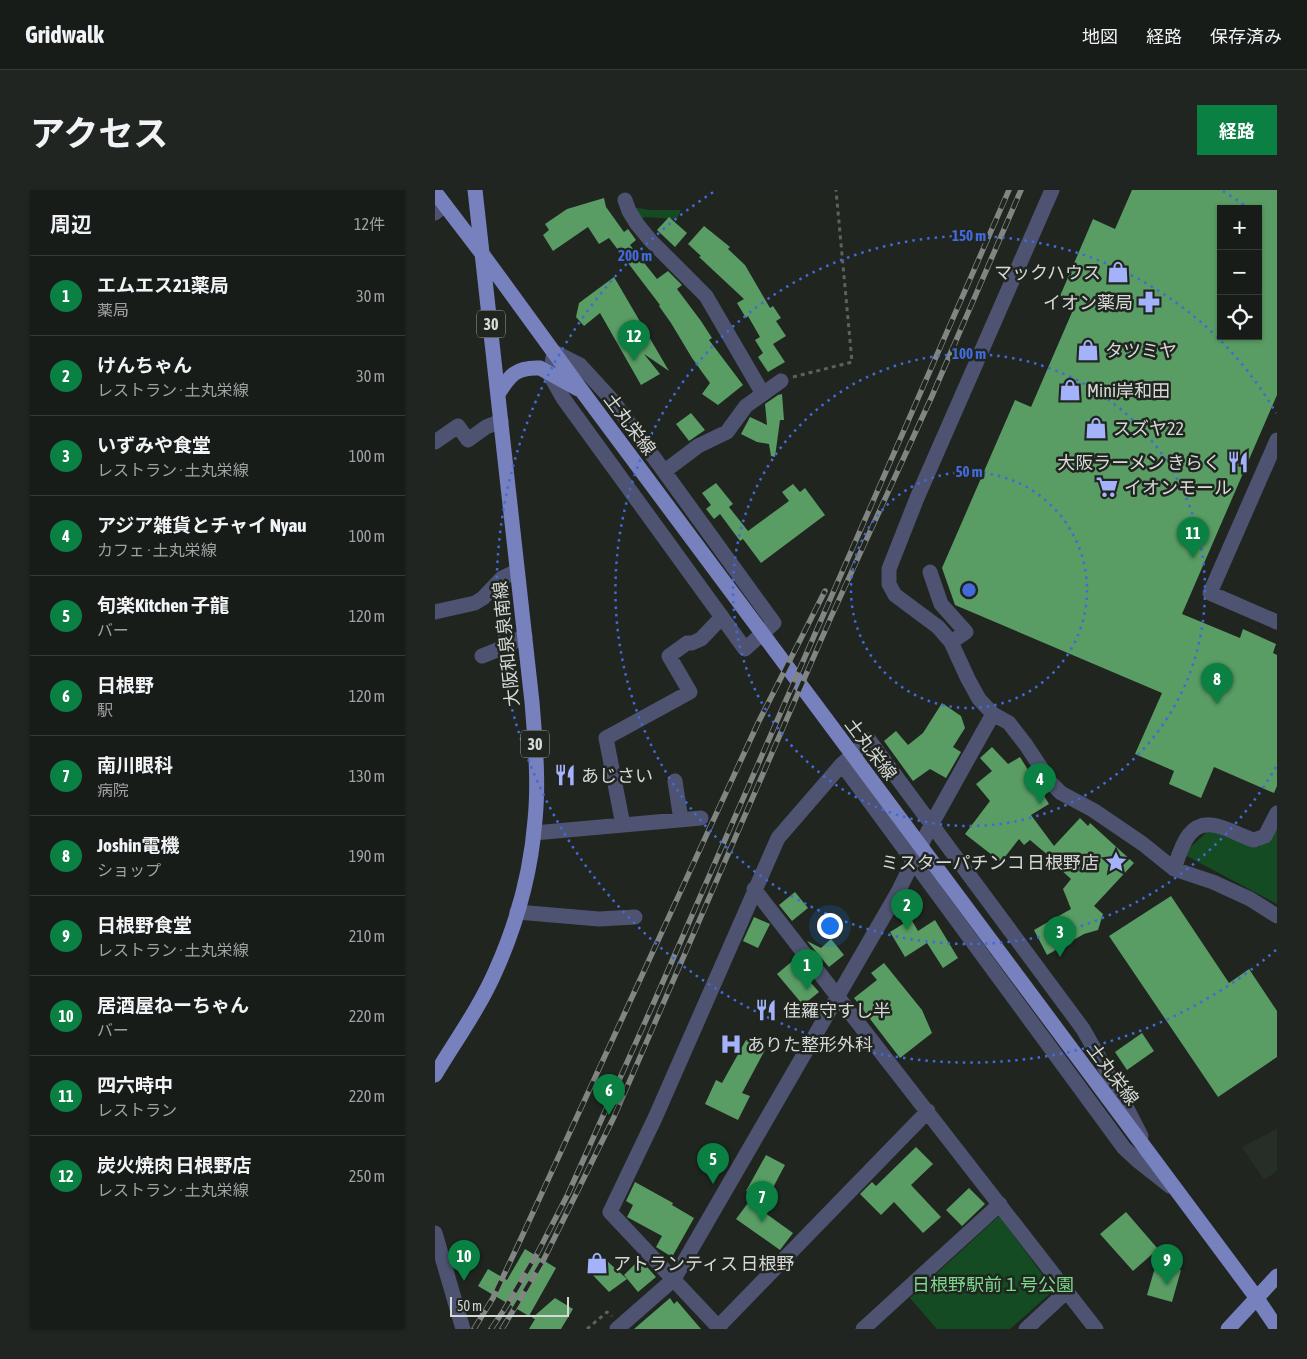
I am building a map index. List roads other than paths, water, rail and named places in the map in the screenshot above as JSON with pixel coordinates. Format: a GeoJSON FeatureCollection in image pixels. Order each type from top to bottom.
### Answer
{"type":"FeatureCollection","features":[{"type":"Feature","properties":{"kind":"main road","name":"大阪和泉泉南線"},"geometry":{"type":"LineString","coordinates":[[435,1075],[484,994],[496,970],[517,912],[526,880],[534,833],[535,745],[525,636],[475,190]]}},
{"type":"Feature","properties":{"kind":"main road","name":"土丸栄線"},"geometry":{"type":"LineString","coordinates":[[435,192],[440,209],[483,255],[582,391],[1256,1297],[1272,1322]]}},
{"type":"Feature","properties":{"kind":"main road"},"geometry":{"type":"LineString","coordinates":[[498,394],[509,378],[516,372],[540,368],[582,391]]}},
{"type":"Feature","properties":{"kind":"main road"},"geometry":{"type":"LineString","coordinates":[[1228,1329],[1277,1276]]}},
{"type":"Feature","properties":{"kind":"street"},"geometry":{"type":"LineString","coordinates":[[1052,190],[917,498],[889,569],[889,584],[895,595],[925,615],[951,642],[975,692],[993,714],[1009,723],[1027,745],[1051,782],[1061,792],[1093,810],[1143,844],[1174,869],[1213,882],[1250,899],[1277,916]]}},
{"type":"Feature","properties":{"kind":"street"},"geometry":{"type":"LineString","coordinates":[[625,200],[637,224],[651,241],[706,296],[763,394]]}},
{"type":"Feature","properties":{"kind":"street"},"geometry":{"type":"LineString","coordinates":[[554,352],[580,365],[613,401],[774,623],[745,649],[563,398],[550,375],[554,352]]}},
{"type":"Feature","properties":{"kind":"street"},"geometry":{"type":"LineString","coordinates":[[665,471],[698,446],[727,432],[745,406],[787,379]]}},
{"type":"Feature","properties":{"kind":"street"},"geometry":{"type":"LineString","coordinates":[[435,442],[458,426],[468,440],[486,427],[501,420]]}},
{"type":"Feature","properties":{"kind":"street"},"geometry":{"type":"LineString","coordinates":[[1277,440],[1210,593],[1277,622]]}},
{"type":"Feature","properties":{"kind":"street"},"geometry":{"type":"LineString","coordinates":[[435,612],[475,603],[483,598],[502,578],[517,571]]}},
{"type":"Feature","properties":{"kind":"street"},"geometry":{"type":"LineString","coordinates":[[931,572],[941,604],[966,632],[951,642]]}},
{"type":"Feature","properties":{"kind":"street"},"geometry":{"type":"LineString","coordinates":[[623,825],[607,738],[690,692],[669,656],[687,643],[701,639],[722,617]]}},
{"type":"Feature","properties":{"kind":"street"},"geometry":{"type":"LineString","coordinates":[[482,656],[525,636]]}},
{"type":"Feature","properties":{"kind":"street"},"geometry":{"type":"LineString","coordinates":[[617,1325],[674,1278],[898,892],[931,825],[993,714]]}},
{"type":"Feature","properties":{"kind":"street"},"geometry":{"type":"LineString","coordinates":[[928,1111],[719,1328],[610,1212],[655,1118],[778,838],[842,764],[869,740],[1083,1030],[1117,1087],[1153,1160]]}},
{"type":"Feature","properties":{"kind":"street"},"geometry":{"type":"LineString","coordinates":[[842,764],[1124,1148],[1175,1189]]}},
{"type":"Feature","properties":{"kind":"street"},"geometry":{"type":"LineString","coordinates":[[675,781],[681,820]]}},
{"type":"Feature","properties":{"kind":"street"},"geometry":{"type":"LineString","coordinates":[[1174,869],[1183,843],[1191,831],[1200,825],[1216,826],[1254,840],[1265,836],[1277,813]]}},
{"type":"Feature","properties":{"kind":"street"},"geometry":{"type":"LineString","coordinates":[[534,833],[701,818]]}},
{"type":"Feature","properties":{"kind":"street"},"geometry":{"type":"LineString","coordinates":[[754,889],[1096,1329]]}},
{"type":"Feature","properties":{"kind":"street"},"geometry":{"type":"LineString","coordinates":[[517,912],[599,919],[635,916]]}},
{"type":"Feature","properties":{"kind":"street"},"geometry":{"type":"LineString","coordinates":[[863,1329],[1000,1204]]}},
{"type":"Feature","properties":{"kind":"street"},"geometry":{"type":"LineString","coordinates":[[435,1233],[463,1329]]}},
{"type":"Feature","properties":{"kind":"street"},"geometry":{"type":"LineString","coordinates":[[1025,1329],[1067,1291]]}},
{"type":"Feature","properties":{"kind":"railway"},"geometry":{"type":"LineString","coordinates":[[491,1329],[537,1254],[568,1194],[655,1000],[1009,190]]}},
{"type":"Feature","properties":{"kind":"railway"},"geometry":{"type":"LineString","coordinates":[[502,1329],[544,1259],[614,1117],[831,617],[932,396],[1021,190]]}},
{"type":"Feature","properties":{"kind":"railway"},"geometry":{"type":"LineString","coordinates":[[474,1329],[493,1298],[758,723],[825,591]]}},
{"type":"Feature","properties":{"kind":"place","name":"マックハウス"},"geometry":{"type":"Point","coordinates":[1118,272]}},
{"type":"Feature","properties":{"kind":"place","name":"イオン薬局"},"geometry":{"type":"Point","coordinates":[1149,302]}},
{"type":"Feature","properties":{"kind":"place","name":"タツミヤ"},"geometry":{"type":"Point","coordinates":[1088,350]}},
{"type":"Feature","properties":{"kind":"place","name":"炭火焼肉 日根野店"},"geometry":{"type":"Point","coordinates":[634,361]}},
{"type":"Feature","properties":{"kind":"place","name":"Mini岸和田"},"geometry":{"type":"Point","coordinates":[1070,390]}},
{"type":"Feature","properties":{"kind":"place","name":"スズヤ22"},"geometry":{"type":"Point","coordinates":[1096,428]}},
{"type":"Feature","properties":{"kind":"place","name":"大阪ラーメン きらく"},"geometry":{"type":"Point","coordinates":[1238,462]}},
{"type":"Feature","properties":{"kind":"place","name":"イオンモール"},"geometry":{"type":"Point","coordinates":[1107,487]}},
{"type":"Feature","properties":{"kind":"place","name":"四六時中"},"geometry":{"type":"Point","coordinates":[1193,558]}},
{"type":"Feature","properties":{"kind":"place","name":"Joshin電機"},"geometry":{"type":"Point","coordinates":[1217,704]}},
{"type":"Feature","properties":{"kind":"place","name":"あじさい"},"geometry":{"type":"Point","coordinates":[565,775]}},
{"type":"Feature","properties":{"kind":"place","name":"アジア雑貨とチャイ Nyau"},"geometry":{"type":"Point","coordinates":[1040,804]}},
{"type":"Feature","properties":{"kind":"place","name":"ミスターパチンコ 日根野店"},"geometry":{"type":"Point","coordinates":[1116,862]}},
{"type":"Feature","properties":{"kind":"place","name":"けんちゃん"},"geometry":{"type":"Point","coordinates":[907,930]}},
{"type":"Feature","properties":{"kind":"place","name":"いずみや食堂"},"geometry":{"type":"Point","coordinates":[1060,957]}},
{"type":"Feature","properties":{"kind":"place","name":"エムエス21薬局"},"geometry":{"type":"Point","coordinates":[807,990]}},
{"type":"Feature","properties":{"kind":"place","name":"佳羅守すし半"},"geometry":{"type":"Point","coordinates":[766,1010]}},
{"type":"Feature","properties":{"kind":"place","name":"ありた整形外科"},"geometry":{"type":"Point","coordinates":[731,1044]}},
{"type":"Feature","properties":{"kind":"place","name":"日根野"},"geometry":{"type":"Point","coordinates":[609,1115]}},
{"type":"Feature","properties":{"kind":"place","name":"旬楽Kitchen 子龍"},"geometry":{"type":"Point","coordinates":[713,1184]}},
{"type":"Feature","properties":{"kind":"place","name":"南川眼科"},"geometry":{"type":"Point","coordinates":[762,1222]}},
{"type":"Feature","properties":{"kind":"place","name":"アトランティス 日根野"},"geometry":{"type":"Point","coordinates":[597,1263]}},
{"type":"Feature","properties":{"kind":"place","name":"居酒屋ねーちゃん"},"geometry":{"type":"Point","coordinates":[464,1281]}},
{"type":"Feature","properties":{"kind":"place","name":"日根野食堂"},"geometry":{"type":"Point","coordinates":[1167,1285]}},
{"type":"Feature","properties":{"kind":"park label","name":"日根野駅前１号公園"},"geometry":{"type":"Point","coordinates":[993,1284]}}]}
